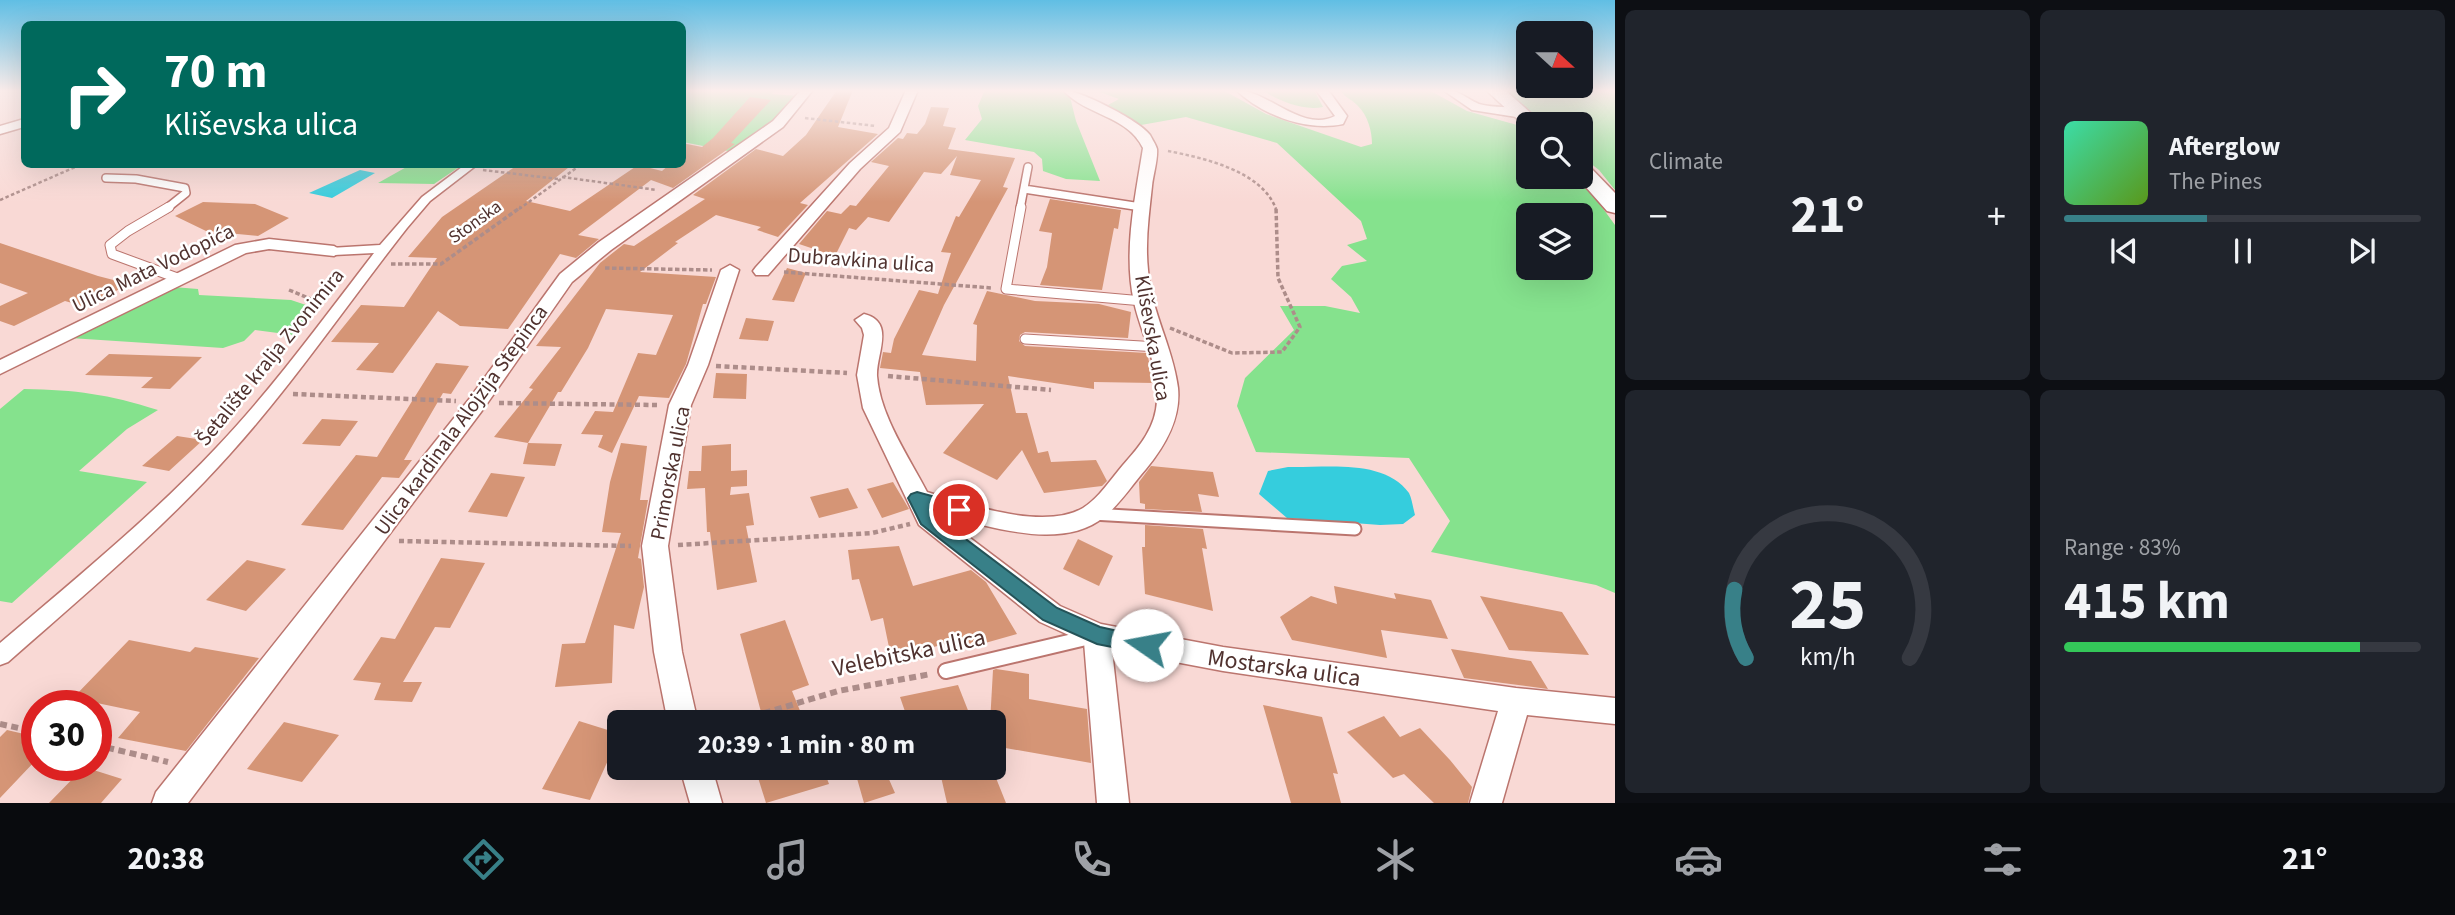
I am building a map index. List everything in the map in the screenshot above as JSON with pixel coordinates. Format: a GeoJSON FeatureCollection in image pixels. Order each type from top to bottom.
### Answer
{"type":"FeatureCollection","features":[{"type":"Feature","properties":{"kind":"main road"},"geometry":{"type":"LineString","coordinates":[[1593,182],[1615,206]]}},
{"type":"Feature","properties":{"kind":"street","name":"Ulica kardinala Alojzija Stepinca"},"geometry":{"type":"LineString","coordinates":[[168,803],[381,530],[576,268],[769,127]]}},
{"type":"Feature","properties":{"kind":"street"},"geometry":{"type":"LineString","coordinates":[[1134,127],[1143,135],[1150,148]]}},
{"type":"Feature","properties":{"kind":"street"},"geometry":{"type":"LineString","coordinates":[[762,271],[855,166],[895,129]]}},
{"type":"Feature","properties":{"kind":"street","name":"Kliševska ulica"},"geometry":{"type":"LineString","coordinates":[[917,498],[980,516],[1025,524],[1064,526],[1092,514],[1159,439],[1168,400],[1155,337],[1143,301],[1139,246],[1150,148]]}},
{"type":"Feature","properties":{"kind":"street","name":"Šetalište kralja Zvonimira"},"geometry":{"type":"LineString","coordinates":[[5,646],[116,554],[223,452],[274,393],[384,249],[426,199],[468,168]]}},
{"type":"Feature","properties":{"kind":"street","name":"Ulica Mata Vodopića"},"geometry":{"type":"LineString","coordinates":[[0,369],[251,246],[269,244],[334,251]]}},
{"type":"Feature","properties":{"kind":"street"},"geometry":{"type":"LineString","coordinates":[[334,251],[384,249]]}},
{"type":"Feature","properties":{"kind":"street","name":"Primorska ulica"},"geometry":{"type":"LineString","coordinates":[[680,710],[668,652],[655,547],[680,405],[698,365],[730,270]]}},
{"type":"Feature","properties":{"kind":"street","name":"Mostarska ulica"},"geometry":{"type":"LineString","coordinates":[[864,320],[871,325],[874,335],[867,374],[874,408],[928,519],[1050,614],[1097,635],[1223,659],[1516,701],[1615,711]]}},
{"type":"Feature","properties":{"kind":"street"},"geometry":{"type":"LineString","coordinates":[[1097,635],[1113,803]]}},
{"type":"Feature","properties":{"kind":"street"},"geometry":{"type":"LineString","coordinates":[[1486,803],[1516,701]]}},
{"type":"Feature","properties":{"kind":"street"},"geometry":{"type":"LineString","coordinates":[[699,780],[706,803]]}},
{"type":"Feature","properties":{"kind":"lane"},"geometry":{"type":"LineString","coordinates":[[1028,167],[1006,289],[1143,301]]}},
{"type":"Feature","properties":{"kind":"lane"},"geometry":{"type":"LineString","coordinates":[[106,178],[136,179],[186,188],[186,193],[178,201],[127,230],[110,245],[112,254],[180,279]]}},
{"type":"Feature","properties":{"kind":"lane"},"geometry":{"type":"LineString","coordinates":[[1024,189],[1142,207]]}},
{"type":"Feature","properties":{"kind":"lane"},"geometry":{"type":"LineString","coordinates":[[1025,339],[1155,337]]}},
{"type":"Feature","properties":{"kind":"lane"},"geometry":{"type":"LineString","coordinates":[[1092,514],[1355,529]]}},
{"type":"Feature","properties":{"kind":"lane","name":"Velebitska ulica"},"geometry":{"type":"LineString","coordinates":[[946,671],[1097,635]]}},
{"type":"Feature","properties":{"kind":"path"},"geometry":{"type":"LineString","coordinates":[[883,127],[895,129]]}},
{"type":"Feature","properties":{"kind":"path"},"geometry":{"type":"LineString","coordinates":[[1150,148],[1188,155],[1224,168],[1264,190],[1276,204],[1278,281],[1297,313],[1300,327],[1282,352],[1254,354],[1235,354],[1216,348],[1192,337],[1184,330],[1155,337]]}},
{"type":"Feature","properties":{"kind":"path"},"geometry":{"type":"LineString","coordinates":[[0,200],[73,168]]}},
{"type":"Feature","properties":{"kind":"path"},"geometry":{"type":"LineString","coordinates":[[486,168],[679,193]]}},
{"type":"Feature","properties":{"kind":"path","name":"Stonska"},"geometry":{"type":"LineString","coordinates":[[373,264],[441,264],[576,168]]}},
{"type":"Feature","properties":{"kind":"path"},"geometry":{"type":"LineString","coordinates":[[576,268],[730,270]]}},
{"type":"Feature","properties":{"kind":"path","name":"Dubravkina ulica"},"geometry":{"type":"LineString","coordinates":[[762,271],[1006,289]]}},
{"type":"Feature","properties":{"kind":"path"},"geometry":{"type":"LineString","coordinates":[[289,290],[337,309]]}},
{"type":"Feature","properties":{"kind":"path","name":"Velebitska ulica"},"geometry":{"type":"LineString","coordinates":[[774,710],[838,691],[946,671]]}},
{"type":"Feature","properties":{"kind":"path"},"geometry":{"type":"LineString","coordinates":[[0,724],[21,729]]}},
{"type":"Feature","properties":{"kind":"path"},"geometry":{"type":"LineString","coordinates":[[112,750],[196,768]]}},
{"type":"Feature","properties":{"kind":"green space"},"geometry":{"type":"Polygon","coordinates":[[[686,127],[768,127],[733,152],[686,143],[686,127]]]}},
{"type":"Feature","properties":{"kind":"green space"},"geometry":{"type":"Polygon","coordinates":[[[975,127],[1079,127],[1100,181],[1066,179],[1043,171],[1042,159],[1034,152],[965,140],[975,127]]]}},
{"type":"Feature","properties":{"kind":"green space"},"geometry":{"type":"Polygon","coordinates":[[[1223,127],[1305,127],[1361,147],[1372,144],[1370,127],[1516,127],[1516,189],[1589,189],[1615,225],[1615,593],[1596,585],[1431,552],[1450,521],[1409,458],[1256,452],[1237,406],[1245,378],[1294,330],[1280,306],[1325,306],[1360,313],[1351,297],[1331,279],[1342,266],[1367,261],[1347,245],[1367,239],[1361,221],[1277,143],[1223,127]]]}},
{"type":"Feature","properties":{"kind":"green space"},"geometry":{"type":"Polygon","coordinates":[[[1593,127],[1615,127],[1615,190],[1593,165],[1593,127]]]}},
{"type":"Feature","properties":{"kind":"green space"},"geometry":{"type":"Polygon","coordinates":[[[405,168],[458,168],[434,184],[378,183],[405,168]]]}},
{"type":"Feature","properties":{"kind":"green space"},"geometry":{"type":"Polygon","coordinates":[[[173,287],[198,289],[199,295],[291,300],[315,308],[293,335],[255,330],[244,341],[223,348],[70,338],[173,287]]]}},
{"type":"Feature","properties":{"kind":"green space"},"geometry":{"type":"Polygon","coordinates":[[[24,389],[92,394],[158,410],[127,429],[79,471],[147,482],[12,603],[0,601],[0,409],[24,389]]]}},
{"type":"Feature","properties":{"kind":"water"},"geometry":{"type":"Polygon","coordinates":[[[360,170],[375,173],[332,198],[309,193],[360,170]]]}},
{"type":"Feature","properties":{"kind":"water"},"geometry":{"type":"Polygon","coordinates":[[[1288,467],[1353,467],[1385,474],[1409,493],[1415,515],[1403,524],[1380,525],[1287,518],[1259,494],[1268,471],[1288,467]]]}},
{"type":"Feature","properties":{"kind":"building"},"geometry":{"type":"Polygon","coordinates":[[[722,127],[745,127],[731,143],[735,144],[673,188],[651,180],[578,235],[599,239],[576,258],[560,254],[508,329],[460,326],[438,311],[393,373],[356,370],[379,343],[331,342],[361,305],[404,307],[437,258],[408,257],[442,217],[513,168],[568,168],[526,201],[570,211],[634,168],[662,171],[665,168],[686,168],[686,144],[702,147],[722,127]]]}},
{"type":"Feature","properties":{"kind":"building"},"geometry":{"type":"Polygon","coordinates":[[[811,127],[841,127],[878,134],[800,203],[808,205],[778,237],[757,230],[761,227],[716,215],[675,242],[678,243],[640,272],[716,277],[706,304],[703,304],[686,364],[669,398],[639,396],[612,453],[598,447],[603,435],[581,434],[595,411],[613,412],[638,353],[656,355],[673,315],[606,309],[588,348],[528,443],[494,437],[533,389],[529,388],[561,347],[536,346],[600,263],[624,244],[634,246],[705,199],[693,195],[756,149],[783,156],[811,127]]]}},
{"type":"Feature","properties":{"kind":"building"},"geometry":{"type":"Polygon","coordinates":[[[922,127],[956,128],[948,149],[1015,158],[1003,187],[1008,188],[944,305],[922,355],[976,361],[977,325],[973,324],[987,291],[1035,301],[1099,304],[1131,312],[1128,338],[1025,332],[1020,335],[1019,341],[1025,346],[1147,353],[1154,383],[1094,382],[1094,389],[1008,376],[1016,413],[1027,413],[1038,453],[1048,451],[1051,462],[1096,460],[1107,481],[1102,486],[1044,493],[1022,450],[997,480],[943,453],[984,404],[926,405],[920,372],[880,368],[883,352],[891,353],[894,339],[919,290],[938,294],[951,253],[941,252],[956,216],[959,217],[981,180],[950,175],[957,156],[941,174],[924,172],[889,222],[868,217],[856,230],[849,228],[835,256],[799,244],[827,211],[841,214],[850,205],[856,206],[889,166],[871,162],[898,138],[903,139],[907,133],[917,134],[922,127]]]}},
{"type":"Feature","properties":{"kind":"building"},"geometry":{"type":"Polygon","coordinates":[[[1050,199],[1121,210],[1118,229],[1114,228],[1102,290],[1040,285],[1047,267],[1052,233],[1039,231],[1050,199]]]}},
{"type":"Feature","properties":{"kind":"building"},"geometry":{"type":"Polygon","coordinates":[[[203,202],[255,204],[289,218],[258,236],[206,231],[175,216],[203,202]]]}},
{"type":"Feature","properties":{"kind":"building"},"geometry":{"type":"Polygon","coordinates":[[[0,243],[129,284],[86,307],[65,301],[14,326],[0,321],[0,306],[28,293],[0,283],[0,243]]]}},
{"type":"Feature","properties":{"kind":"building"},"geometry":{"type":"Polygon","coordinates":[[[787,268],[806,273],[794,302],[772,300],[787,268]]]}},
{"type":"Feature","properties":{"kind":"building"},"geometry":{"type":"Polygon","coordinates":[[[746,318],[774,321],[768,341],[739,339],[746,318]]]}},
{"type":"Feature","properties":{"kind":"building"},"geometry":{"type":"Polygon","coordinates":[[[109,354],[202,357],[170,389],[141,388],[153,377],[85,375],[109,354]]]}},
{"type":"Feature","properties":{"kind":"building"},"geometry":{"type":"Polygon","coordinates":[[[436,363],[469,366],[451,394],[443,393],[404,460],[412,460],[399,478],[382,477],[343,530],[301,525],[356,455],[377,457],[436,363]]]}},
{"type":"Feature","properties":{"kind":"building"},"geometry":{"type":"Polygon","coordinates":[[[716,373],[747,374],[746,399],[713,398],[716,373]]]}},
{"type":"Feature","properties":{"kind":"building"},"geometry":{"type":"Polygon","coordinates":[[[322,419],[358,421],[340,446],[302,444],[322,419]]]}},
{"type":"Feature","properties":{"kind":"building"},"geometry":{"type":"Polygon","coordinates":[[[177,436],[203,440],[169,471],[142,466],[177,436]]]}},
{"type":"Feature","properties":{"kind":"building"},"geometry":{"type":"Polygon","coordinates":[[[528,443],[562,444],[555,466],[523,464],[528,443]]]}},
{"type":"Feature","properties":{"kind":"building"},"geometry":{"type":"Polygon","coordinates":[[[621,443],[647,446],[640,500],[648,500],[638,558],[641,559],[644,587],[634,629],[614,625],[612,683],[555,687],[562,644],[585,643],[621,533],[602,532],[610,482],[621,443]]]}},
{"type":"Feature","properties":{"kind":"building"},"geometry":{"type":"Polygon","coordinates":[[[731,444],[731,471],[747,470],[747,486],[731,487],[730,495],[749,493],[754,525],[746,526],[757,582],[717,590],[710,532],[707,532],[705,488],[687,489],[689,471],[701,471],[702,446],[731,444]]]}},
{"type":"Feature","properties":{"kind":"building"},"geometry":{"type":"Polygon","coordinates":[[[1151,466],[1213,472],[1219,497],[1198,494],[1202,512],[1145,509],[1145,504],[1140,503],[1139,482],[1151,466]]]}},
{"type":"Feature","properties":{"kind":"building"},"geometry":{"type":"Polygon","coordinates":[[[491,473],[525,477],[507,517],[468,512],[491,473]]]}},
{"type":"Feature","properties":{"kind":"building"},"geometry":{"type":"Polygon","coordinates":[[[893,482],[909,509],[882,518],[867,489],[893,482]]]}},
{"type":"Feature","properties":{"kind":"building"},"geometry":{"type":"Polygon","coordinates":[[[848,488],[858,508],[819,518],[810,497],[848,488]]]}},
{"type":"Feature","properties":{"kind":"building"},"geometry":{"type":"Polygon","coordinates":[[[1145,525],[1203,529],[1207,549],[1202,548],[1213,611],[1145,594],[1142,547],[1145,547],[1145,525]]]}},
{"type":"Feature","properties":{"kind":"building"},"geometry":{"type":"Polygon","coordinates":[[[1078,539],[1113,556],[1099,586],[1063,569],[1078,539]]]}},
{"type":"Feature","properties":{"kind":"building"},"geometry":{"type":"Polygon","coordinates":[[[899,546],[913,586],[971,570],[986,582],[1017,634],[971,647],[967,639],[891,657],[883,618],[871,621],[859,579],[852,580],[848,550],[899,546]]]}},
{"type":"Feature","properties":{"kind":"building"},"geometry":{"type":"Polygon","coordinates":[[[441,558],[485,563],[450,628],[435,627],[403,682],[422,682],[412,702],[374,700],[381,683],[353,680],[381,637],[395,639],[441,558]]]}},
{"type":"Feature","properties":{"kind":"building"},"geometry":{"type":"Polygon","coordinates":[[[247,560],[286,569],[246,611],[206,600],[247,560]]]}},
{"type":"Feature","properties":{"kind":"building"},"geometry":{"type":"Polygon","coordinates":[[[1334,586],[1396,599],[1394,593],[1431,600],[1448,639],[1381,630],[1387,658],[1292,640],[1280,617],[1311,596],[1337,604],[1334,586]]]}},
{"type":"Feature","properties":{"kind":"building"},"geometry":{"type":"Polygon","coordinates":[[[1480,596],[1562,612],[1589,655],[1509,650],[1480,596]]]}},
{"type":"Feature","properties":{"kind":"building"},"geometry":{"type":"Polygon","coordinates":[[[785,620],[809,685],[792,691],[800,710],[760,710],[740,634],[785,620]]]}},
{"type":"Feature","properties":{"kind":"building"},"geometry":{"type":"Polygon","coordinates":[[[129,640],[190,652],[195,647],[259,658],[186,751],[118,738],[140,712],[112,706],[112,690],[81,690],[129,640]]]}},
{"type":"Feature","properties":{"kind":"building"},"geometry":{"type":"Polygon","coordinates":[[[1451,649],[1531,661],[1548,689],[1464,678],[1451,649]]]}},
{"type":"Feature","properties":{"kind":"building"},"geometry":{"type":"Polygon","coordinates":[[[993,670],[1029,674],[1029,699],[1087,709],[1091,763],[1006,748],[1006,710],[991,710],[993,670]]]}},
{"type":"Feature","properties":{"kind":"building"},"geometry":{"type":"Polygon","coordinates":[[[958,685],[968,710],[904,710],[900,697],[958,685]]]}},
{"type":"Feature","properties":{"kind":"building"},"geometry":{"type":"Polygon","coordinates":[[[1263,705],[1322,717],[1338,774],[1333,773],[1341,803],[1291,803],[1263,705]]]}},
{"type":"Feature","properties":{"kind":"building"},"geometry":{"type":"Polygon","coordinates":[[[1384,716],[1400,737],[1420,728],[1472,787],[1468,803],[1434,803],[1404,774],[1393,778],[1347,732],[1384,716]]]}},
{"type":"Feature","properties":{"kind":"building"},"geometry":{"type":"Polygon","coordinates":[[[579,721],[607,730],[607,763],[590,800],[542,789],[579,721]]]}},
{"type":"Feature","properties":{"kind":"building"},"geometry":{"type":"Polygon","coordinates":[[[284,722],[339,735],[302,782],[247,769],[284,722]]]}},
{"type":"Feature","properties":{"kind":"building"},"geometry":{"type":"Polygon","coordinates":[[[7,730],[21,733],[21,776],[0,798],[0,737],[7,730]]]}},
{"type":"Feature","properties":{"kind":"building"},"geometry":{"type":"Polygon","coordinates":[[[112,776],[122,779],[101,803],[49,803],[70,781],[112,781],[112,776]]]}},
{"type":"Feature","properties":{"kind":"building"},"geometry":{"type":"Polygon","coordinates":[[[759,780],[828,780],[829,784],[766,803],[759,780]]]}},
{"type":"Feature","properties":{"kind":"building"},"geometry":{"type":"Polygon","coordinates":[[[857,780],[889,780],[895,793],[864,803],[857,780]]]}},
{"type":"Feature","properties":{"kind":"building"},"geometry":{"type":"Polygon","coordinates":[[[942,780],[997,780],[1006,803],[947,803],[942,780]]]}},
{"type":"Feature","properties":{"kind":"route"},"geometry":{"type":"LineString","coordinates":[[959,510],[917,498],[928,519],[1050,614],[1097,635],[1147,645]]}}]}
